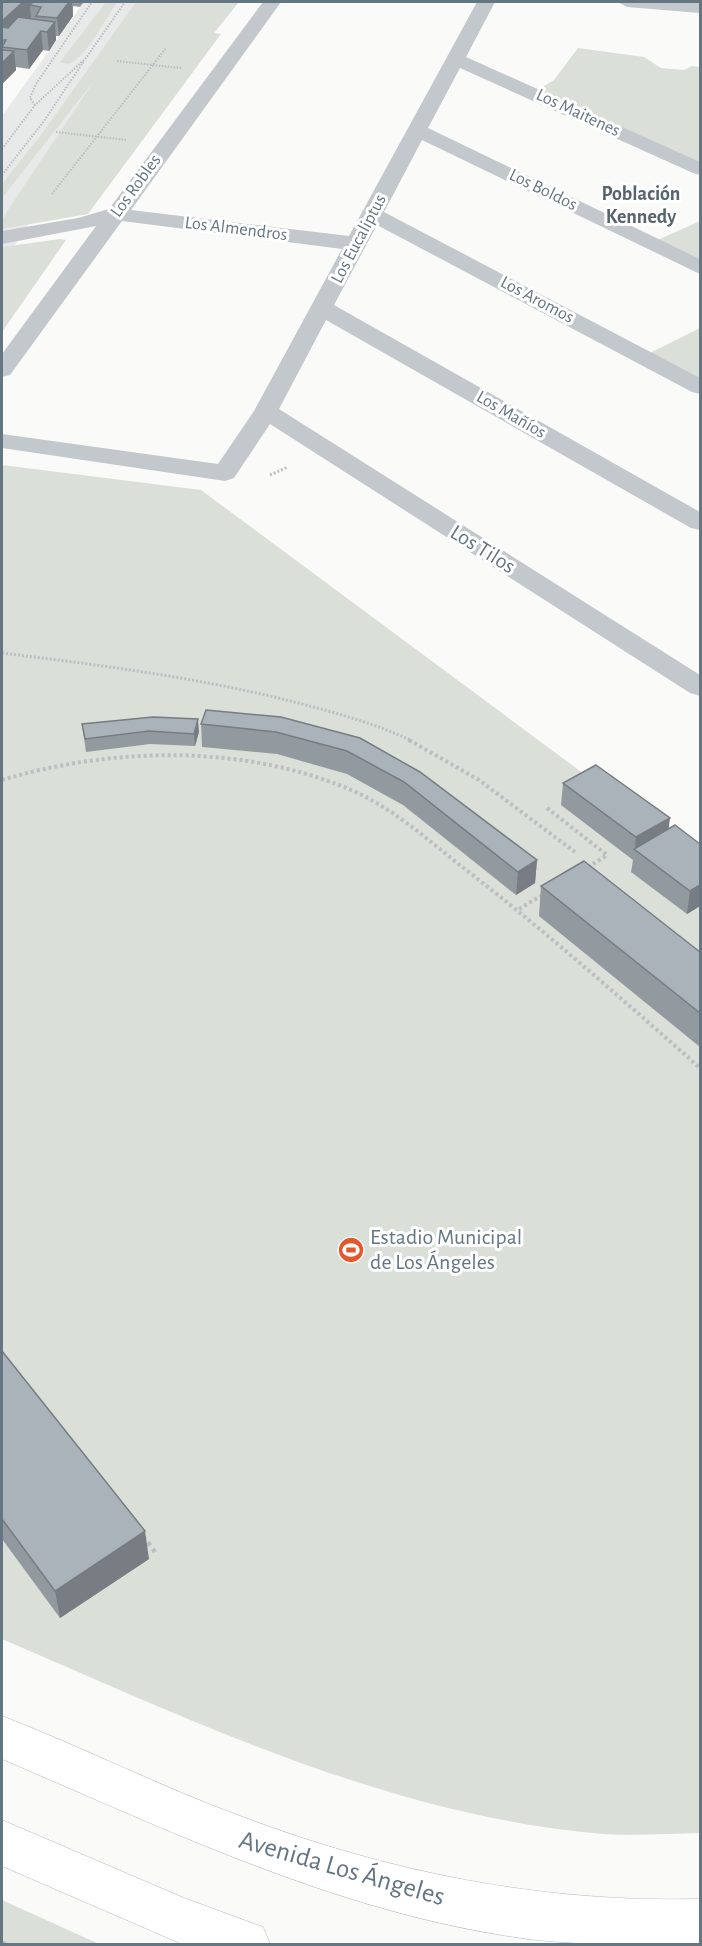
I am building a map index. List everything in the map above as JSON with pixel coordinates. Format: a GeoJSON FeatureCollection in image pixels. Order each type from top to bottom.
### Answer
{"type":"FeatureCollection","features":[{"type":"Feature","properties":{"kind":"main road","name":"Avenida Los Ángeles"},"geometry":{"type":"LineString","coordinates":[[2,1737],[247,1842],[329,1869],[406,1890],[506,1912],[587,1921],[668,1925],[700,1923]]}},
{"type":"Feature","properties":{"kind":"main road"},"geometry":{"type":"LineString","coordinates":[[2,1843],[180,1920],[246,1944]]}},
{"type":"Feature","properties":{"kind":"street","name":"Los Robles"},"geometry":{"type":"LineString","coordinates":[[2,370],[272,2]]}},
{"type":"Feature","properties":{"kind":"street","name":"Los Eucaliptus"},"geometry":{"type":"LineString","coordinates":[[2,441],[225,473],[266,411],[486,2]]}},
{"type":"Feature","properties":{"kind":"street"},"geometry":{"type":"LineString","coordinates":[[627,2],[700,8]]}},
{"type":"Feature","properties":{"kind":"street","name":"Los Maitenes"},"geometry":{"type":"LineString","coordinates":[[455,59],[700,169]]}},
{"type":"Feature","properties":{"kind":"street","name":"Los Boldos"},"geometry":{"type":"LineString","coordinates":[[417,130],[700,267]]}},
{"type":"Feature","properties":{"kind":"street"},"geometry":{"type":"LineString","coordinates":[[2,237],[81,224],[115,214]]}},
{"type":"Feature","properties":{"kind":"street","name":"Los Almendros"},"geometry":{"type":"LineString","coordinates":[[115,214],[357,244]]}},
{"type":"Feature","properties":{"kind":"street","name":"Los Aromos"},"geometry":{"type":"LineString","coordinates":[[372,214],[700,387]]}},
{"type":"Feature","properties":{"kind":"street","name":"Los Mañíos"},"geometry":{"type":"LineString","coordinates":[[322,308],[700,522]]}},
{"type":"Feature","properties":{"kind":"street","name":"Los Tilos"},"geometry":{"type":"LineString","coordinates":[[266,411],[700,687]]}},
{"type":"Feature","properties":{"kind":"path"},"geometry":{"type":"LineString","coordinates":[[35,105],[30,98],[36,84],[92,2]]}},
{"type":"Feature","properties":{"kind":"path"},"geometry":{"type":"LineString","coordinates":[[2,175],[44,121],[125,2]]}},
{"type":"Feature","properties":{"kind":"path"},"geometry":{"type":"LineString","coordinates":[[50,197],[166,48]]}},
{"type":"Feature","properties":{"kind":"path"},"geometry":{"type":"LineString","coordinates":[[2,149],[35,105],[86,58]]}},
{"type":"Feature","properties":{"kind":"path"},"geometry":{"type":"LineString","coordinates":[[117,61],[220,72]]}},
{"type":"Feature","properties":{"kind":"path"},"geometry":{"type":"LineString","coordinates":[[56,132],[167,144]]}},
{"type":"Feature","properties":{"kind":"path"},"geometry":{"type":"LineString","coordinates":[[2,653],[211,681],[264,692],[349,717],[416,742],[473,775],[575,852]]}},
{"type":"Feature","properties":{"kind":"path"},"geometry":{"type":"LineString","coordinates":[[2,780],[18,774],[79,762],[161,755],[221,759],[292,772],[338,785],[389,810],[519,909],[700,1068]]}},
{"type":"Feature","properties":{"kind":"path"},"geometry":{"type":"LineString","coordinates":[[547,808],[608,855],[578,873]]}},
{"type":"Feature","properties":{"kind":"path"},"geometry":{"type":"LineString","coordinates":[[519,909],[548,891]]}},
{"type":"Feature","properties":{"kind":"path"},"geometry":{"type":"LineString","coordinates":[[141,1533],[155,1552]]}},
{"type":"Feature","properties":{"kind":"path"},"geometry":{"type":"LineString","coordinates":[[2,1943],[6,1944]]}},
{"type":"Feature","properties":{"kind":"shaded area"},"geometry":{"type":"Polygon","coordinates":[[[84,2],[173,2],[2,265],[2,116],[84,2]]]}},
{"type":"Feature","properties":{"kind":"shaded area"},"geometry":{"type":"Polygon","coordinates":[[[106,2],[117,2],[86,49],[71,63],[60,62],[106,2]]]}},
{"type":"Feature","properties":{"kind":"shaded area"},"geometry":{"type":"Polygon","coordinates":[[[136,2],[239,2],[214,33],[221,34],[88,214],[2,229],[2,221],[6,213],[94,81],[2,198],[2,184],[41,135],[136,2]]]}},
{"type":"Feature","properties":{"kind":"shaded area"},"geometry":{"type":"Polygon","coordinates":[[[578,48],[644,57],[661,68],[684,70],[692,66],[700,67],[700,166],[536,91],[554,80],[578,48]]]}},
{"type":"Feature","properties":{"kind":"shaded area"},"geometry":{"type":"Polygon","coordinates":[[[700,221],[700,267],[651,243],[700,221]]]}},
{"type":"Feature","properties":{"kind":"shaded area"},"geometry":{"type":"Polygon","coordinates":[[[66,240],[2,332],[2,247],[66,240]]]}},
{"type":"Feature","properties":{"kind":"shaded area"},"geometry":{"type":"Polygon","coordinates":[[[700,328],[700,387],[642,357],[700,328]]]}},
{"type":"Feature","properties":{"kind":"shaded area","name":"Estadio Municipal de Los Ángeles"},"geometry":{"type":"Polygon","coordinates":[[[2,465],[201,490],[700,860],[700,1833],[596,1834],[505,1820],[431,1804],[357,1782],[214,1730],[2,1639],[2,465]]]}},
{"type":"Feature","properties":{"kind":"shaded area"},"geometry":{"type":"Polygon","coordinates":[[[2,1900],[99,1944],[2,1944],[2,1900]]]}},
{"type":"Feature","properties":{"kind":"building"},"geometry":{"type":"Polygon","coordinates":[[[2,2],[27,2],[21,4],[2,21],[2,2]]]}},
{"type":"Feature","properties":{"kind":"building"},"geometry":{"type":"Polygon","coordinates":[[[33,2],[69,2],[57,18],[36,16],[41,7],[30,5],[33,2]]]}},
{"type":"Feature","properties":{"kind":"building"},"geometry":{"type":"Polygon","coordinates":[[[18,17],[55,22],[47,32],[41,31],[27,50],[2,47],[6,40],[2,40],[2,27],[8,28],[18,17]]]}},
{"type":"Feature","properties":{"kind":"building"},"geometry":{"type":"Polygon","coordinates":[[[2,50],[14,51],[2,63],[2,50]]]}},
{"type":"Feature","properties":{"kind":"building"},"geometry":{"type":"Polygon","coordinates":[[[206,710],[281,717],[360,738],[420,772],[537,860],[518,872],[404,782],[347,751],[276,732],[201,724],[206,710]]]}},
{"type":"Feature","properties":{"kind":"building"},"geometry":{"type":"Polygon","coordinates":[[[153,717],[198,719],[194,734],[149,731],[85,739],[82,724],[153,717]]]}},
{"type":"Feature","properties":{"kind":"building"},"geometry":{"type":"Polygon","coordinates":[[[596,765],[670,818],[636,837],[563,783],[596,765]]]}},
{"type":"Feature","properties":{"kind":"building"},"geometry":{"type":"Polygon","coordinates":[[[675,825],[700,844],[700,885],[690,891],[634,849],[675,825]]]}},
{"type":"Feature","properties":{"kind":"building"},"geometry":{"type":"Polygon","coordinates":[[[584,861],[700,952],[700,1013],[541,886],[584,861]]]}},
{"type":"Feature","properties":{"kind":"building"},"geometry":{"type":"Polygon","coordinates":[[[2,1351],[145,1531],[55,1591],[2,1519],[2,1351]]]}},
{"type":"Feature","properties":{"kind":"place","name":"Estadio Municipal de Los Ángeles"},"geometry":{"type":"Point","coordinates":[351,1250]}},
{"type":"Feature","properties":{"kind":"district","name":"Población Kennedy"},"geometry":{"type":"Point","coordinates":[641,206]}}]}
